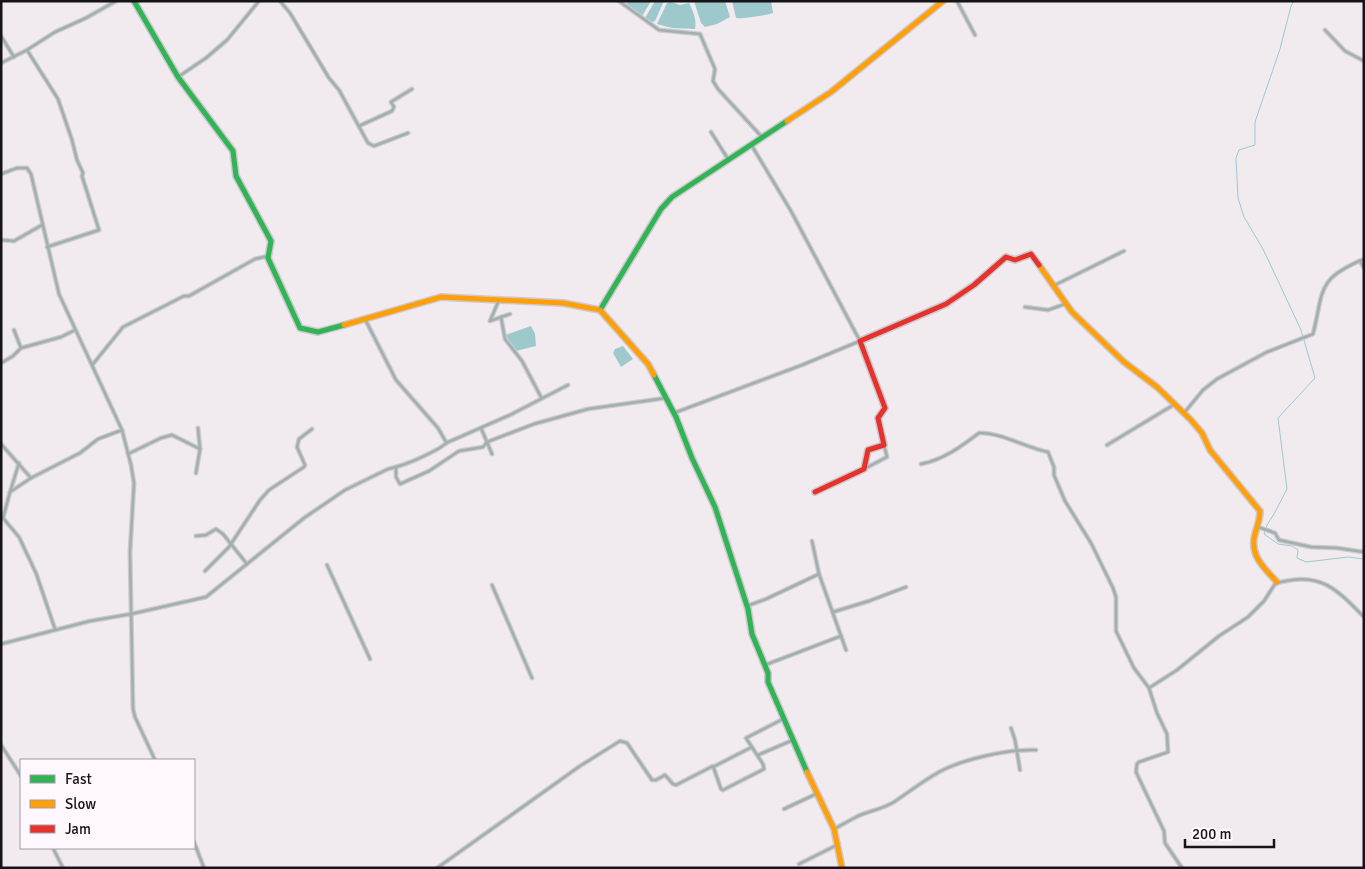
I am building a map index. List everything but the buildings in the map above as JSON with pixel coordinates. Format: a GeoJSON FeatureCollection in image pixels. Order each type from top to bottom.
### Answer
{"type":"FeatureCollection","features":[{"type":"Feature","properties":{"kind":"street"},"geometry":{"type":"LineString","coordinates":[[1,63],[27,50],[55,32],[86,18],[116,1]]}},
{"type":"Feature","properties":{"kind":"street"},"geometry":{"type":"LineString","coordinates":[[134,1],[178,77],[233,151],[236,176],[271,241],[268,258],[300,328],[318,332],[441,297],[563,302],[600,310],[648,364],[674,413],[715,507],[747,606],[752,634],[768,673],[768,682],[816,794],[834,829],[842,868]]}},
{"type":"Feature","properties":{"kind":"street"},"geometry":{"type":"LineString","coordinates":[[178,77],[206,58],[227,40],[259,1]]}},
{"type":"Feature","properties":{"kind":"street"},"geometry":{"type":"LineString","coordinates":[[280,1],[307,38],[368,143],[374,146],[408,133]]}},
{"type":"Feature","properties":{"kind":"street"},"geometry":{"type":"LineString","coordinates":[[620,1],[659,30],[700,34],[715,70],[714,81],[718,89],[763,138]]}},
{"type":"Feature","properties":{"kind":"street"},"geometry":{"type":"LineString","coordinates":[[600,310],[661,209],[672,197],[832,92],[943,1]]}},
{"type":"Feature","properties":{"kind":"street"},"geometry":{"type":"LineString","coordinates":[[957,1],[975,35]]}},
{"type":"Feature","properties":{"kind":"street"},"geometry":{"type":"LineString","coordinates":[[1325,30],[1345,51],[1364,61]]}},
{"type":"Feature","properties":{"kind":"street"},"geometry":{"type":"LineString","coordinates":[[1,36],[14,57]]}},
{"type":"Feature","properties":{"kind":"street"},"geometry":{"type":"LineString","coordinates":[[27,50],[58,100],[99,230],[47,247]]}},
{"type":"Feature","properties":{"kind":"street"},"geometry":{"type":"LineString","coordinates":[[359,126],[392,111],[394,107],[391,102],[412,89]]}},
{"type":"Feature","properties":{"kind":"street"},"geometry":{"type":"LineString","coordinates":[[711,132],[729,161]]}},
{"type":"Feature","properties":{"kind":"street"},"geometry":{"type":"LineString","coordinates":[[752,146],[791,211],[860,341],[885,408],[878,418],[887,458],[815,492]]}},
{"type":"Feature","properties":{"kind":"street"},"geometry":{"type":"LineString","coordinates":[[1,174],[17,168],[27,168],[31,174],[59,294],[122,430],[134,483],[130,552],[134,712],[155,759]]}},
{"type":"Feature","properties":{"kind":"street"},"geometry":{"type":"LineString","coordinates":[[1,240],[14,241],[42,225]]}},
{"type":"Feature","properties":{"kind":"street"},"geometry":{"type":"LineString","coordinates":[[1053,286],[1124,251]]}},
{"type":"Feature","properties":{"kind":"street"},"geometry":{"type":"LineString","coordinates":[[674,413],[786,372],[946,304],[974,285],[1006,257],[1015,260],[1031,254],[1065,304],[1124,362],[1157,387],[1202,432],[1210,450],[1260,511],[1261,517],[1253,543],[1253,553],[1277,582]]}},
{"type":"Feature","properties":{"kind":"street"},"geometry":{"type":"LineString","coordinates":[[92,364],[123,327],[184,296],[189,296],[255,258],[268,256]]}},
{"type":"Feature","properties":{"kind":"street"},"geometry":{"type":"LineString","coordinates":[[1184,413],[1204,390],[1217,379],[1267,352],[1312,334],[1320,298],[1328,280],[1334,274],[1362,260],[1364,268]]}},
{"type":"Feature","properties":{"kind":"street"},"geometry":{"type":"LineString","coordinates":[[499,300],[490,321],[510,314]]}},
{"type":"Feature","properties":{"kind":"street"},"geometry":{"type":"LineString","coordinates":[[1025,307],[1048,310],[1065,304]]}},
{"type":"Feature","properties":{"kind":"street"},"geometry":{"type":"LineString","coordinates":[[501,317],[505,338],[522,361],[542,398]]}},
{"type":"Feature","properties":{"kind":"street"},"geometry":{"type":"LineString","coordinates":[[365,318],[396,380],[438,428],[446,442]]}},
{"type":"Feature","properties":{"kind":"street"},"geometry":{"type":"LineString","coordinates":[[14,330],[21,348]]}},
{"type":"Feature","properties":{"kind":"street"},"geometry":{"type":"LineString","coordinates":[[1,363],[9,359],[21,348],[61,337],[75,330]]}},
{"type":"Feature","properties":{"kind":"street"},"geometry":{"type":"LineString","coordinates":[[1,644],[55,629],[206,597],[304,518],[345,490],[388,469],[416,461],[440,448],[446,442],[510,415],[568,385]]}},
{"type":"Feature","properties":{"kind":"street"},"geometry":{"type":"LineString","coordinates":[[396,467],[396,477],[400,484],[429,471],[459,452],[483,447],[487,442],[534,424],[588,409],[666,398]]}},
{"type":"Feature","properties":{"kind":"street"},"geometry":{"type":"LineString","coordinates":[[1107,445],[1175,404]]}},
{"type":"Feature","properties":{"kind":"street"},"geometry":{"type":"LineString","coordinates":[[196,473],[200,449],[198,428]]}},
{"type":"Feature","properties":{"kind":"street"},"geometry":{"type":"LineString","coordinates":[[480,428],[492,454]]}},
{"type":"Feature","properties":{"kind":"street"},"geometry":{"type":"LineString","coordinates":[[205,571],[229,547],[264,495],[304,467],[305,465],[296,447],[299,439],[312,429]]}},
{"type":"Feature","properties":{"kind":"street"},"geometry":{"type":"LineString","coordinates":[[10,492],[32,478],[80,453],[98,440],[122,430]]}},
{"type":"Feature","properties":{"kind":"street"},"geometry":{"type":"LineString","coordinates":[[921,464],[937,460],[972,440],[979,433],[985,433],[1032,449],[1048,452],[1054,467],[1054,475],[1065,501],[1091,543],[1113,588],[1116,598],[1116,631],[1134,668],[1149,688],[1157,713],[1167,734],[1168,752],[1138,762],[1136,772],[1164,831],[1165,843],[1182,868]]}},
{"type":"Feature","properties":{"kind":"street"},"geometry":{"type":"LineString","coordinates":[[128,454],[161,438],[172,435],[200,449]]}},
{"type":"Feature","properties":{"kind":"street"},"geometry":{"type":"LineString","coordinates":[[1,444],[32,478]]}},
{"type":"Feature","properties":{"kind":"street"},"geometry":{"type":"LineString","coordinates":[[864,468],[868,450],[884,445]]}},
{"type":"Feature","properties":{"kind":"street"},"geometry":{"type":"LineString","coordinates":[[19,463],[2,518],[19,537],[36,573],[55,629]]}},
{"type":"Feature","properties":{"kind":"street"},"geometry":{"type":"LineString","coordinates":[[1258,527],[1275,533],[1279,540],[1311,548],[1337,548],[1364,552]]}},
{"type":"Feature","properties":{"kind":"street"},"geometry":{"type":"LineString","coordinates":[[196,536],[206,535],[216,529],[223,534],[247,564]]}},
{"type":"Feature","properties":{"kind":"street"},"geometry":{"type":"LineString","coordinates":[[812,541],[819,574],[846,650]]}},
{"type":"Feature","properties":{"kind":"street"},"geometry":{"type":"LineString","coordinates":[[327,565],[370,659]]}},
{"type":"Feature","properties":{"kind":"street"},"geometry":{"type":"LineString","coordinates":[[747,606],[819,574]]}},
{"type":"Feature","properties":{"kind":"street"},"geometry":{"type":"LineString","coordinates":[[1149,688],[1177,670],[1219,636],[1248,617],[1264,601],[1277,582],[1296,578],[1325,583],[1364,616]]}},
{"type":"Feature","properties":{"kind":"street"},"geometry":{"type":"LineString","coordinates":[[492,584],[532,678]]}},
{"type":"Feature","properties":{"kind":"street"},"geometry":{"type":"LineString","coordinates":[[833,612],[906,587]]}},
{"type":"Feature","properties":{"kind":"street"},"geometry":{"type":"LineString","coordinates":[[765,665],[841,636]]}},
{"type":"Feature","properties":{"kind":"street"},"geometry":{"type":"LineString","coordinates":[[713,767],[723,790],[764,769],[758,755],[746,738],[784,718]]}},
{"type":"Feature","properties":{"kind":"street"},"geometry":{"type":"LineString","coordinates":[[1011,728],[1020,770]]}},
{"type":"Feature","properties":{"kind":"street"},"geometry":{"type":"LineString","coordinates":[[758,755],[793,740]]}},
{"type":"Feature","properties":{"kind":"street"},"geometry":{"type":"LineString","coordinates":[[437,868],[580,766],[620,741],[627,743],[654,780],[665,775],[673,784],[713,767],[752,747]]}},
{"type":"Feature","properties":{"kind":"street"},"geometry":{"type":"LineString","coordinates":[[1,745],[20,774]]}},
{"type":"Feature","properties":{"kind":"street"},"geometry":{"type":"LineString","coordinates":[[834,829],[858,816],[893,802],[905,792],[940,772],[960,764],[994,754],[1017,750],[1036,750]]}},
{"type":"Feature","properties":{"kind":"street"},"geometry":{"type":"LineString","coordinates":[[784,809],[816,794]]}},
{"type":"Feature","properties":{"kind":"street"},"geometry":{"type":"LineString","coordinates":[[195,845],[204,868]]}},
{"type":"Feature","properties":{"kind":"street"},"geometry":{"type":"LineString","coordinates":[[799,864],[838,845]]}},
{"type":"Feature","properties":{"kind":"street"},"geometry":{"type":"LineString","coordinates":[[54,849],[63,868]]}},
{"type":"Feature","properties":{"kind":"water"},"geometry":{"type":"Polygon","coordinates":[[[629,1],[651,1],[641,18],[625,5],[629,1]]]}},
{"type":"Feature","properties":{"kind":"water"},"geometry":{"type":"Polygon","coordinates":[[[655,1],[664,1],[655,21],[652,22],[645,18],[655,1]]]}},
{"type":"Feature","properties":{"kind":"water"},"geometry":{"type":"Polygon","coordinates":[[[694,1],[725,1],[730,17],[717,24],[705,27],[701,23],[694,1]]]}},
{"type":"Feature","properties":{"kind":"water"},"geometry":{"type":"Polygon","coordinates":[[[732,1],[771,1],[773,13],[755,17],[736,18],[732,1]]]}},
{"type":"Feature","properties":{"kind":"water"},"geometry":{"type":"Polygon","coordinates":[[[671,2],[680,5],[689,3],[694,16],[695,29],[672,28],[657,24],[667,3],[671,2]]]}},
{"type":"Feature","properties":{"kind":"water"},"geometry":{"type":"Polygon","coordinates":[[[531,326],[535,334],[536,346],[516,351],[505,335],[531,326]]]}},
{"type":"Feature","properties":{"kind":"water"},"geometry":{"type":"Polygon","coordinates":[[[623,346],[633,359],[621,367],[613,353],[615,349],[623,346]]]}},
{"type":"Feature","properties":{"kind":"waterway"},"geometry":{"type":"LineString","coordinates":[[1294,1],[1255,122],[1255,145],[1239,150],[1236,158],[1238,198],[1244,217],[1263,249],[1301,330],[1315,378],[1278,418],[1287,489],[1264,534],[1278,544],[1292,546],[1298,550],[1297,558],[1306,562],[1348,557],[1364,559]]}},
{"type":"Feature","properties":{"kind":"traffic: fast"},"geometry":{"type":"LineString","coordinates":[[134,1],[178,77],[233,151],[236,176],[271,241],[268,258],[300,328],[318,332],[344,325]]}},
{"type":"Feature","properties":{"kind":"traffic: fast"},"geometry":{"type":"LineString","coordinates":[[600,310],[661,209],[672,197],[787,121]]}},
{"type":"Feature","properties":{"kind":"traffic: fast"},"geometry":{"type":"LineString","coordinates":[[654,375],[676,417],[692,458],[715,507],[748,609],[752,634],[768,673],[768,682],[807,772]]}},
{"type":"Feature","properties":{"kind":"traffic: slow"},"geometry":{"type":"LineString","coordinates":[[787,121],[831,92],[943,1]]}},
{"type":"Feature","properties":{"kind":"traffic: slow"},"geometry":{"type":"LineString","coordinates":[[1039,265],[1072,312],[1124,362],[1157,387],[1202,433],[1210,450],[1260,511],[1254,548],[1259,561],[1277,582]]}},
{"type":"Feature","properties":{"kind":"traffic: slow"},"geometry":{"type":"LineString","coordinates":[[344,325],[441,297],[563,303],[600,310],[648,364],[654,375]]}},
{"type":"Feature","properties":{"kind":"traffic: slow"},"geometry":{"type":"LineString","coordinates":[[807,772],[834,829],[842,868]]}},
{"type":"Feature","properties":{"kind":"traffic: jam"},"geometry":{"type":"LineString","coordinates":[[815,492],[864,469],[868,450],[884,445],[878,418],[885,408],[860,341],[946,304],[974,285],[1006,257],[1015,260],[1031,254],[1039,265]]}}]}
